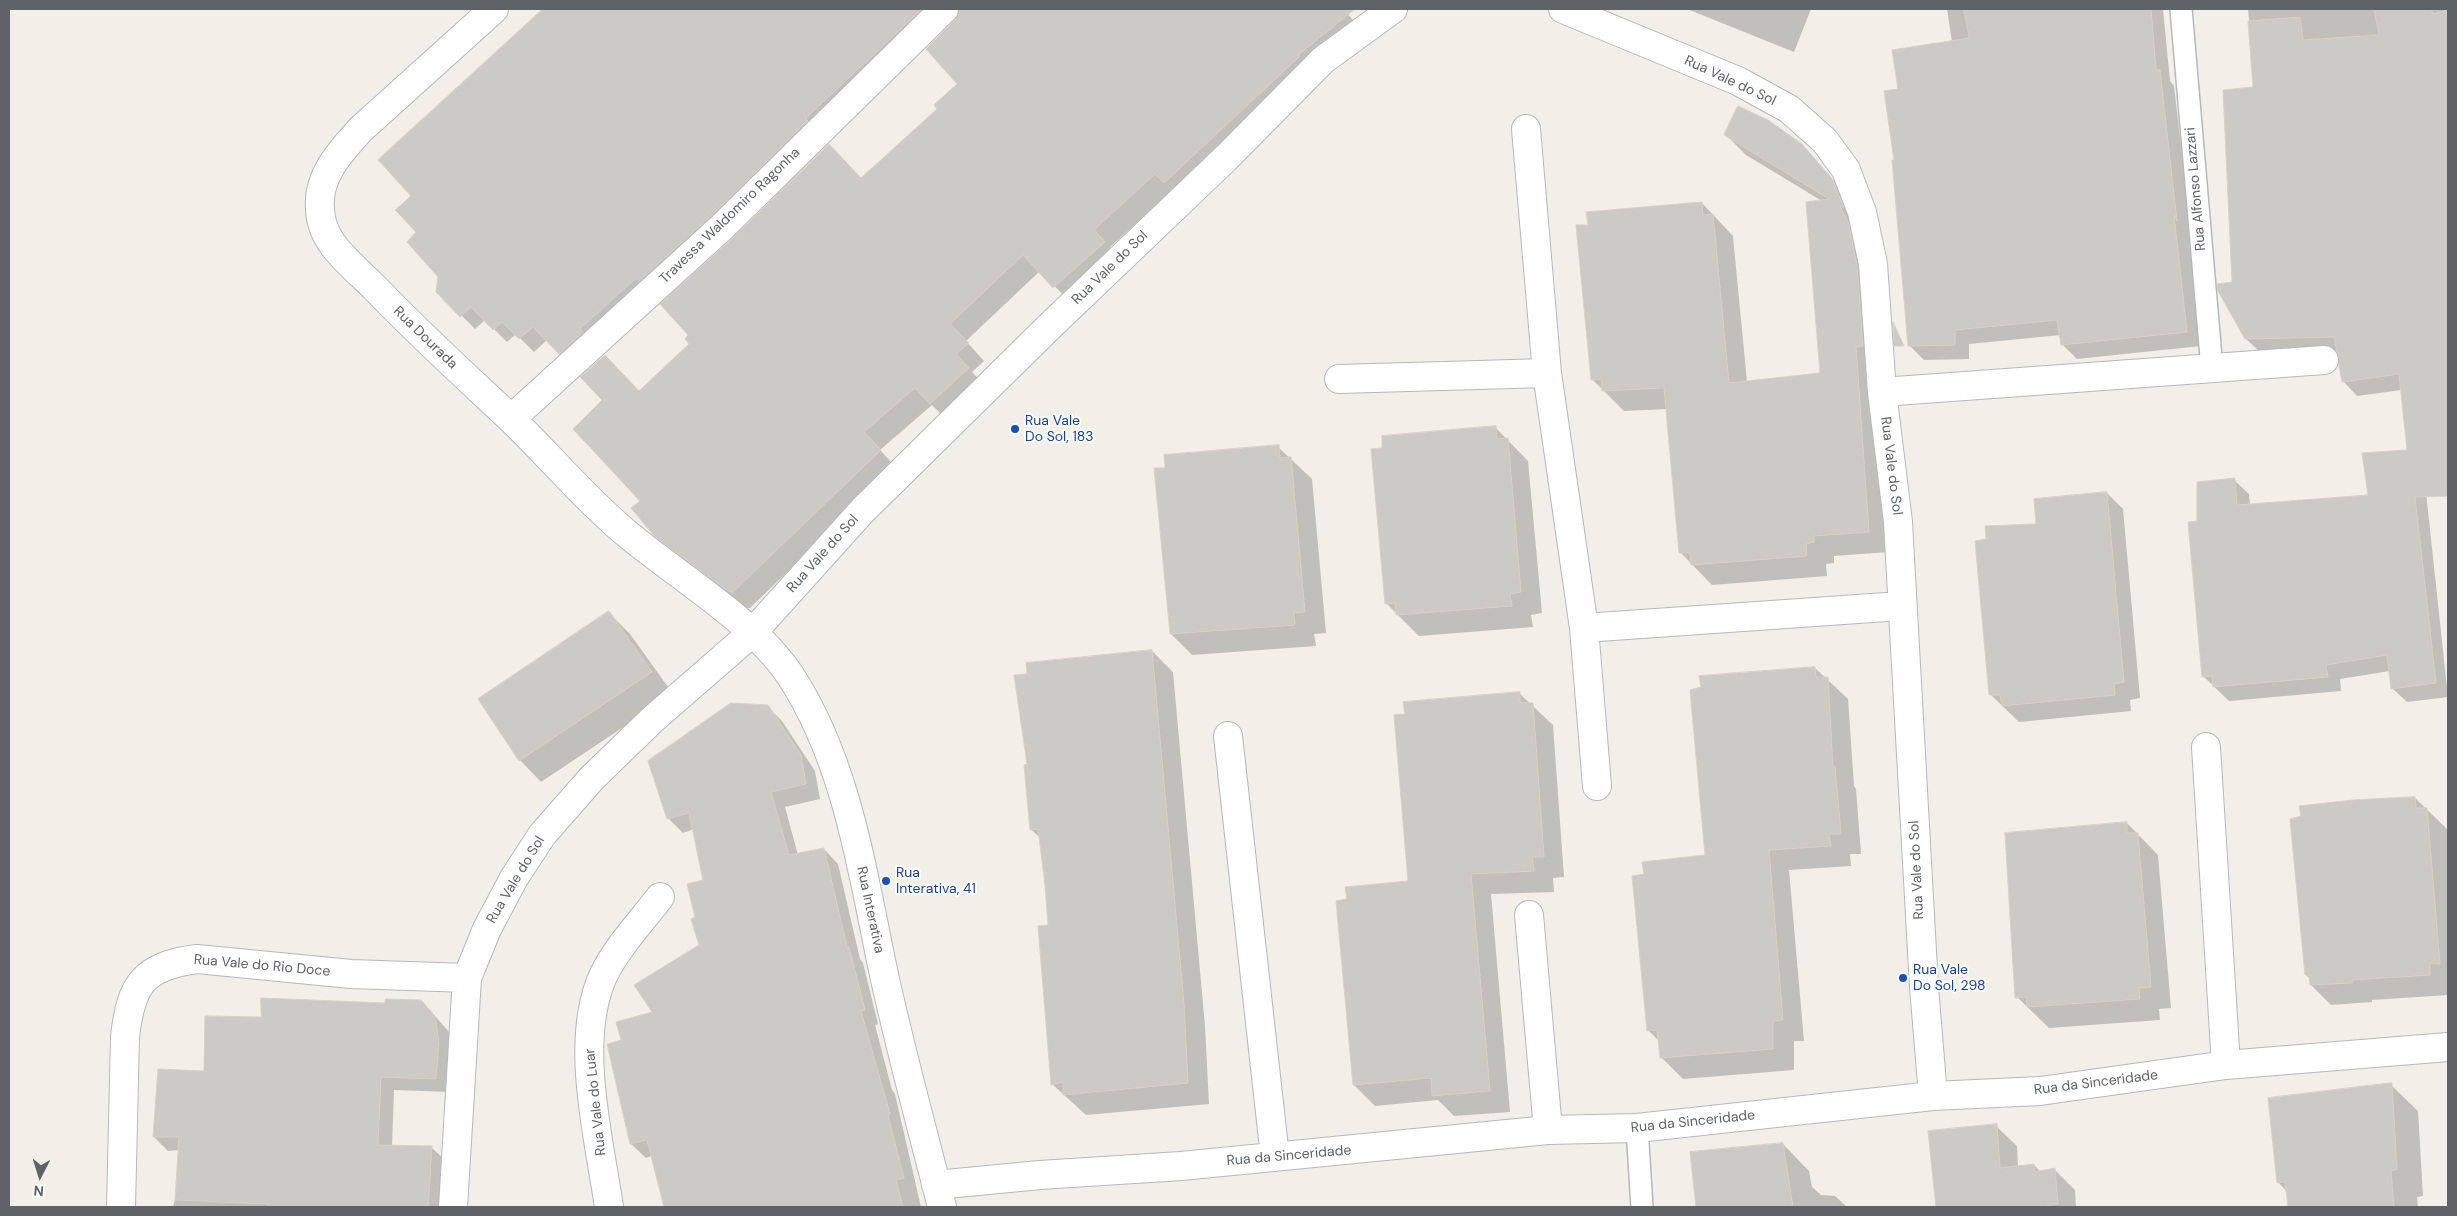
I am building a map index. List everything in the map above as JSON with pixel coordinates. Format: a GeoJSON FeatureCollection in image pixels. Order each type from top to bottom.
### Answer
{"type":"FeatureCollection","features":[{"type":"Feature","properties":{"kind":"street","name":"Rua Dourada"},"geometry":{"type":"LineString","coordinates":[[494,9],[361,129],[341,150],[329,169],[321,188],[320,208],[323,225],[333,245],[415,330],[511,419],[624,531],[753,632]]}},
{"type":"Feature","properties":{"kind":"street","name":"Travessa Waldomiro Ragonha"},"geometry":{"type":"LineString","coordinates":[[511,419],[722,227],[944,9]]}},
{"type":"Feature","properties":{"kind":"street","name":"Rua Vale do Sol"},"geometry":{"type":"LineString","coordinates":[[453,1207],[467,978],[487,929],[514,878],[542,835],[592,778],[653,719],[753,632],[863,510],[1050,326],[1226,158],[1322,60],[1393,9]]}},
{"type":"Feature","properties":{"kind":"street","name":"Rua Vale do Sol"},"geometry":{"type":"LineString","coordinates":[[1563,9],[1738,82],[1789,109],[1825,141],[1846,170],[1862,212],[1873,264],[1882,392],[1898,522],[1901,606],[1923,977],[1933,1096]]}},
{"type":"Feature","properties":{"kind":"street"},"geometry":{"type":"LineString","coordinates":[[1526,129],[1548,373],[1584,628],[1597,786]]}},
{"type":"Feature","properties":{"kind":"street"},"geometry":{"type":"LineString","coordinates":[[1882,392],[2324,360]]}},
{"type":"Feature","properties":{"kind":"street"},"geometry":{"type":"LineString","coordinates":[[1339,379],[1548,373]]}},
{"type":"Feature","properties":{"kind":"street"},"geometry":{"type":"LineString","coordinates":[[1584,628],[1901,606]]}},
{"type":"Feature","properties":{"kind":"street","name":"Rua Interativa"},"geometry":{"type":"LineString","coordinates":[[753,632],[789,674],[819,730],[839,780],[939,1196]]}},
{"type":"Feature","properties":{"kind":"street"},"geometry":{"type":"LineString","coordinates":[[1228,736],[1275,1157]]}},
{"type":"Feature","properties":{"kind":"street"},"geometry":{"type":"LineString","coordinates":[[2206,747],[2226,1065]]}},
{"type":"Feature","properties":{"kind":"street","name":"Rua Vale do Luar"},"geometry":{"type":"LineString","coordinates":[[609,1207],[590,1075],[588,1034],[594,1001],[604,975],[617,951],[660,897]]}},
{"type":"Feature","properties":{"kind":"street"},"geometry":{"type":"LineString","coordinates":[[1529,915],[1548,1130]]}},
{"type":"Feature","properties":{"kind":"street","name":"Rua Vale do Rio Doce"},"geometry":{"type":"LineString","coordinates":[[121,1207],[125,1037],[128,1010],[132,995],[142,981],[156,969],[176,961],[197,958],[351,974],[467,978]]}},
{"type":"Feature","properties":{"kind":"street","name":"Rua da Sinceridade"},"geometry":{"type":"LineString","coordinates":[[939,1196],[1275,1157],[1548,1130],[1637,1128],[1933,1096],[2040,1091],[2226,1065],[2341,1057],[2448,1046]]}},
{"type":"Feature","properties":{"kind":"lane","name":"Rua Alfonso Lazzari"},"geometry":{"type":"LineString","coordinates":[[2181,9],[2212,369]]}},
{"type":"Feature","properties":{"kind":"lane"},"geometry":{"type":"LineString","coordinates":[[1637,1128],[1642,1207]]}},
{"type":"Feature","properties":{"kind":"building"},"geometry":{"type":"Polygon","coordinates":[[[543,9],[922,9],[806,118],[808,121],[711,216],[639,281],[636,278],[580,329],[583,332],[559,354],[533,327],[519,339],[502,322],[493,330],[471,307],[460,317],[436,292],[438,277],[407,242],[416,232],[395,210],[411,196],[378,160],[543,9]]]}},
{"type":"Feature","properties":{"kind":"building"},"geometry":{"type":"Polygon","coordinates":[[[959,9],[1355,9],[1298,55],[1300,56],[1164,183],[1155,174],[1094,230],[1105,242],[1053,288],[1023,255],[950,324],[969,343],[956,354],[969,368],[930,404],[915,388],[864,432],[881,450],[733,592],[728,591],[655,537],[631,508],[640,501],[573,429],[602,400],[580,377],[605,355],[639,391],[689,344],[685,339],[688,335],[660,304],[733,238],[829,144],[861,178],[937,109],[934,105],[957,84],[926,49],[955,20],[959,9]]]}},
{"type":"Feature","properties":{"kind":"building"},"geometry":{"type":"Polygon","coordinates":[[[1964,9],[2151,9],[2156,70],[2160,70],[2177,221],[2174,215],[2187,332],[2061,345],[2057,320],[1955,330],[1955,345],[1908,346],[1892,160],[1894,160],[1884,91],[1898,89],[1892,50],[1969,38],[1964,9]]]}},
{"type":"Feature","properties":{"kind":"building"},"geometry":{"type":"Polygon","coordinates":[[[2374,9],[2431,9],[2433,14],[2448,10],[2448,496],[2415,497],[2436,683],[2391,689],[2387,655],[2326,665],[2328,677],[2213,687],[2212,676],[2202,677],[2188,522],[2197,521],[2197,482],[2235,478],[2237,505],[2368,495],[2362,453],[2407,450],[2399,374],[2342,382],[2334,337],[2245,339],[2218,291],[2217,284],[2232,282],[2223,90],[2253,87],[2248,21],[2300,17],[2303,40],[2379,35],[2374,9]]]}},
{"type":"Feature","properties":{"kind":"building"},"geometry":{"type":"Polygon","coordinates":[[[1738,106],[1768,120],[1802,144],[1833,180],[1844,208],[1840,206],[1849,224],[1857,266],[1863,346],[1856,347],[1869,532],[1814,536],[1814,542],[1806,544],[1807,556],[1691,565],[1690,553],[1679,553],[1664,388],[1602,391],[1601,379],[1591,380],[1576,225],[1588,225],[1586,212],[1702,202],[1703,215],[1713,214],[1729,383],[1820,373],[1806,202],[1829,199],[1724,135],[1738,106]]]}},
{"type":"Feature","properties":{"kind":"building"},"geometry":{"type":"Polygon","coordinates":[[[1893,322],[1904,346],[1894,346],[1893,322]]]}},
{"type":"Feature","properties":{"kind":"building"},"geometry":{"type":"Polygon","coordinates":[[[1496,426],[1497,439],[1508,438],[1521,592],[1510,594],[1512,606],[1396,615],[1395,603],[1385,604],[1371,449],[1382,448],[1382,436],[1496,426]]]}},
{"type":"Feature","properties":{"kind":"building"},"geometry":{"type":"Polygon","coordinates":[[[1279,445],[1280,458],[1291,457],[1305,612],[1294,613],[1295,625],[1170,634],[1154,468],[1165,468],[1164,455],[1279,445]]]}},
{"type":"Feature","properties":{"kind":"building"},"geometry":{"type":"Polygon","coordinates":[[[2107,492],[2124,682],[2114,684],[2115,695],[2002,706],[2000,695],[1989,695],[1975,541],[1986,539],[1985,526],[2036,524],[2034,499],[2107,492]]]}},
{"type":"Feature","properties":{"kind":"building"},"geometry":{"type":"Polygon","coordinates":[[[609,611],[652,672],[519,761],[478,699],[609,611]]]}},
{"type":"Feature","properties":{"kind":"building"},"geometry":{"type":"Polygon","coordinates":[[[1152,650],[1184,1004],[1188,1083],[1063,1095],[1063,1082],[1051,1085],[1038,926],[1048,925],[1045,885],[1038,829],[1030,830],[1024,765],[1027,764],[1014,675],[1027,674],[1026,663],[1152,650]]]}},
{"type":"Feature","properties":{"kind":"building"},"geometry":{"type":"Polygon","coordinates":[[[1815,667],[1816,677],[1828,677],[1833,767],[1835,766],[1841,834],[1829,834],[1831,846],[1769,850],[1783,1020],[1773,1021],[1773,1049],[1660,1058],[1657,1030],[1647,1031],[1632,876],[1644,874],[1642,862],[1705,855],[1690,690],[1701,687],[1699,676],[1815,667]]]}},
{"type":"Feature","properties":{"kind":"building"},"geometry":{"type":"Polygon","coordinates":[[[1520,692],[1520,702],[1533,703],[1544,857],[1532,857],[1534,871],[1471,874],[1490,1091],[1432,1096],[1431,1078],[1353,1085],[1336,901],[1347,899],[1345,887],[1408,881],[1394,715],[1405,714],[1403,702],[1520,692]]]}},
{"type":"Feature","properties":{"kind":"building"},"geometry":{"type":"Polygon","coordinates":[[[731,703],[768,705],[801,755],[806,784],[771,792],[789,855],[824,848],[847,947],[849,947],[865,1010],[861,1011],[890,1114],[888,1115],[904,1178],[896,1180],[903,1207],[664,1207],[647,1140],[630,1144],[607,1044],[621,1040],[616,1022],[652,1012],[634,985],[699,945],[691,919],[695,917],[687,884],[703,880],[689,813],[667,819],[648,761],[731,703]]]}},
{"type":"Feature","properties":{"kind":"building"},"geometry":{"type":"Polygon","coordinates":[[[2415,797],[2416,808],[2427,808],[2440,964],[2430,963],[2430,975],[2310,985],[2309,975],[2305,975],[2290,819],[2301,816],[2299,806],[2353,800],[2415,797]]]}},
{"type":"Feature","properties":{"kind":"building"},"geometry":{"type":"Polygon","coordinates":[[[2127,822],[2127,833],[2138,833],[2151,987],[2139,988],[2140,999],[2027,1007],[2026,997],[2015,998],[2005,833],[2127,822]]]}},
{"type":"Feature","properties":{"kind":"building"},"geometry":{"type":"Polygon","coordinates":[[[261,998],[385,1003],[385,999],[421,1000],[435,1016],[439,1042],[436,1079],[381,1077],[378,1145],[432,1146],[428,1207],[268,1207],[268,1204],[175,1200],[179,1137],[153,1137],[158,1069],[204,1071],[205,1016],[261,1017],[261,998]]]}},
{"type":"Feature","properties":{"kind":"building"},"geometry":{"type":"Polygon","coordinates":[[[2392,1083],[2397,1169],[2391,1171],[2394,1207],[2288,1207],[2285,1182],[2277,1183],[2268,1098],[2392,1083]]]}},
{"type":"Feature","properties":{"kind":"building"},"geometry":{"type":"Polygon","coordinates":[[[1997,1124],[2000,1168],[2034,1164],[2035,1172],[2055,1168],[2058,1204],[2041,1207],[1936,1207],[1928,1131],[1997,1124]]]}},
{"type":"Feature","properties":{"kind":"building"},"geometry":{"type":"Polygon","coordinates":[[[1783,1143],[1793,1207],[1696,1207],[1690,1152],[1783,1143]]]}},
{"type":"Feature","properties":{"kind":"place","name":"Rua Vale Do Sol, 183"},"geometry":{"type":"Point","coordinates":[1015,429]}},
{"type":"Feature","properties":{"kind":"place","name":"Rua Interativa, 41"},"geometry":{"type":"Point","coordinates":[886,881]}},
{"type":"Feature","properties":{"kind":"place","name":"Rua Vale Do Sol, 298"},"geometry":{"type":"Point","coordinates":[1903,978]}}]}
